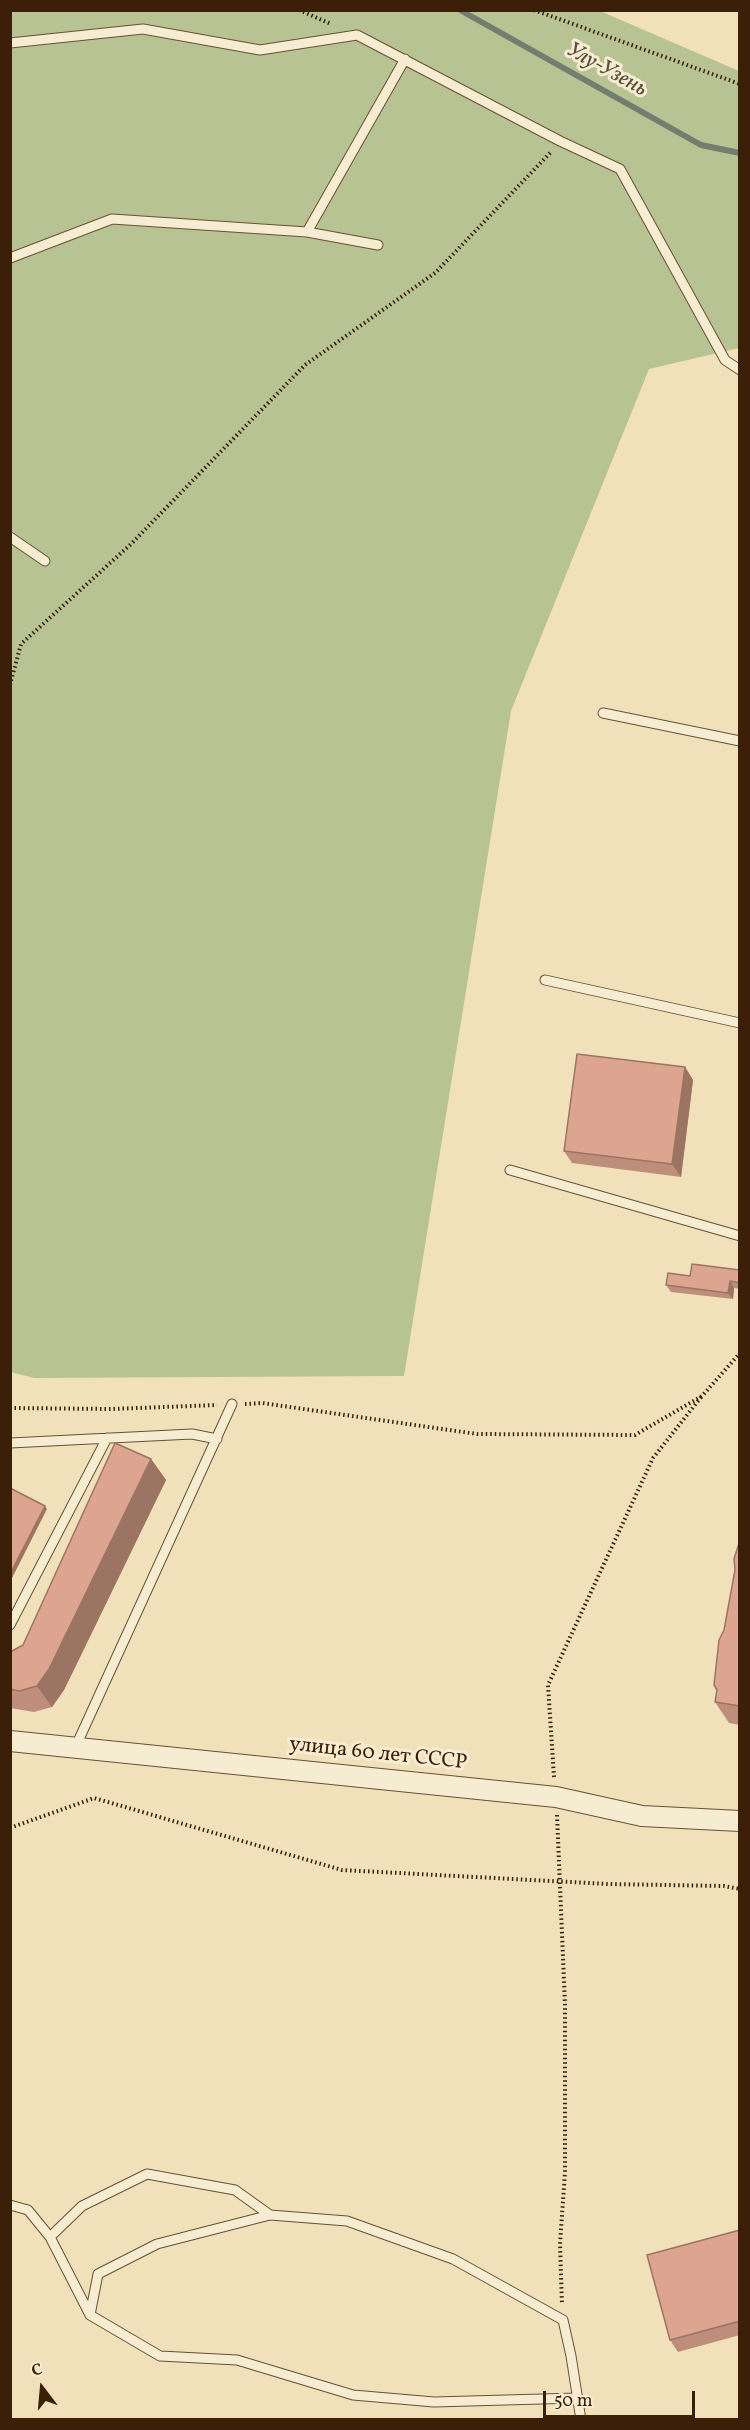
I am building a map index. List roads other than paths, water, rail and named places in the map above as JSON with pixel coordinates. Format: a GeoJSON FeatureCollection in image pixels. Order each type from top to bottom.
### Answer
{"type":"FeatureCollection","features":[{"type":"Feature","properties":{"kind":"street","name":"улица 60 лет СССР"},"geometry":{"type":"LineString","coordinates":[[10,1741],[556,1797],[642,1816],[740,1821]]}},
{"type":"Feature","properties":{"kind":"lane"},"geometry":{"type":"LineString","coordinates":[[10,43],[143,29],[260,50],[357,34],[560,141],[620,169],[725,360],[740,370]]}},
{"type":"Feature","properties":{"kind":"lane"},"geometry":{"type":"LineString","coordinates":[[307,232],[405,59]]}},
{"type":"Feature","properties":{"kind":"lane"},"geometry":{"type":"LineString","coordinates":[[10,258],[112,219],[307,232],[378,245]]}},
{"type":"Feature","properties":{"kind":"lane"},"geometry":{"type":"LineString","coordinates":[[10,537],[45,561]]}},
{"type":"Feature","properties":{"kind":"lane"},"geometry":{"type":"LineString","coordinates":[[603,713],[740,741]]}},
{"type":"Feature","properties":{"kind":"lane"},"geometry":{"type":"LineString","coordinates":[[545,980],[740,1023]]}},
{"type":"Feature","properties":{"kind":"lane"},"geometry":{"type":"LineString","coordinates":[[510,1170],[740,1236]]}},
{"type":"Feature","properties":{"kind":"lane"},"geometry":{"type":"LineString","coordinates":[[75,1748],[232,1404]]}},
{"type":"Feature","properties":{"kind":"lane"},"geometry":{"type":"LineString","coordinates":[[10,1443],[192,1434],[217,1439]]}},
{"type":"Feature","properties":{"kind":"lane"},"geometry":{"type":"LineString","coordinates":[[10,1625],[107,1438]]}},
{"type":"Feature","properties":{"kind":"lane"},"geometry":{"type":"LineString","coordinates":[[50,2237],[82,2206],[147,2174],[235,2190],[270,2215]]}},
{"type":"Feature","properties":{"kind":"lane"},"geometry":{"type":"LineString","coordinates":[[10,2205],[28,2210],[50,2237],[90,2315],[160,2356],[237,2360],[353,2395],[434,2402],[577,2398]]}},
{"type":"Feature","properties":{"kind":"lane"},"geometry":{"type":"LineString","coordinates":[[90,2315],[98,2274],[157,2244],[270,2215],[347,2221],[453,2259],[563,2320],[581,2420]]}},
{"type":"Feature","properties":{"kind":"waterway","name":"Улу-Узень"},"geometry":{"type":"LineString","coordinates":[[460,10],[701,145],[740,153]]}}]}
